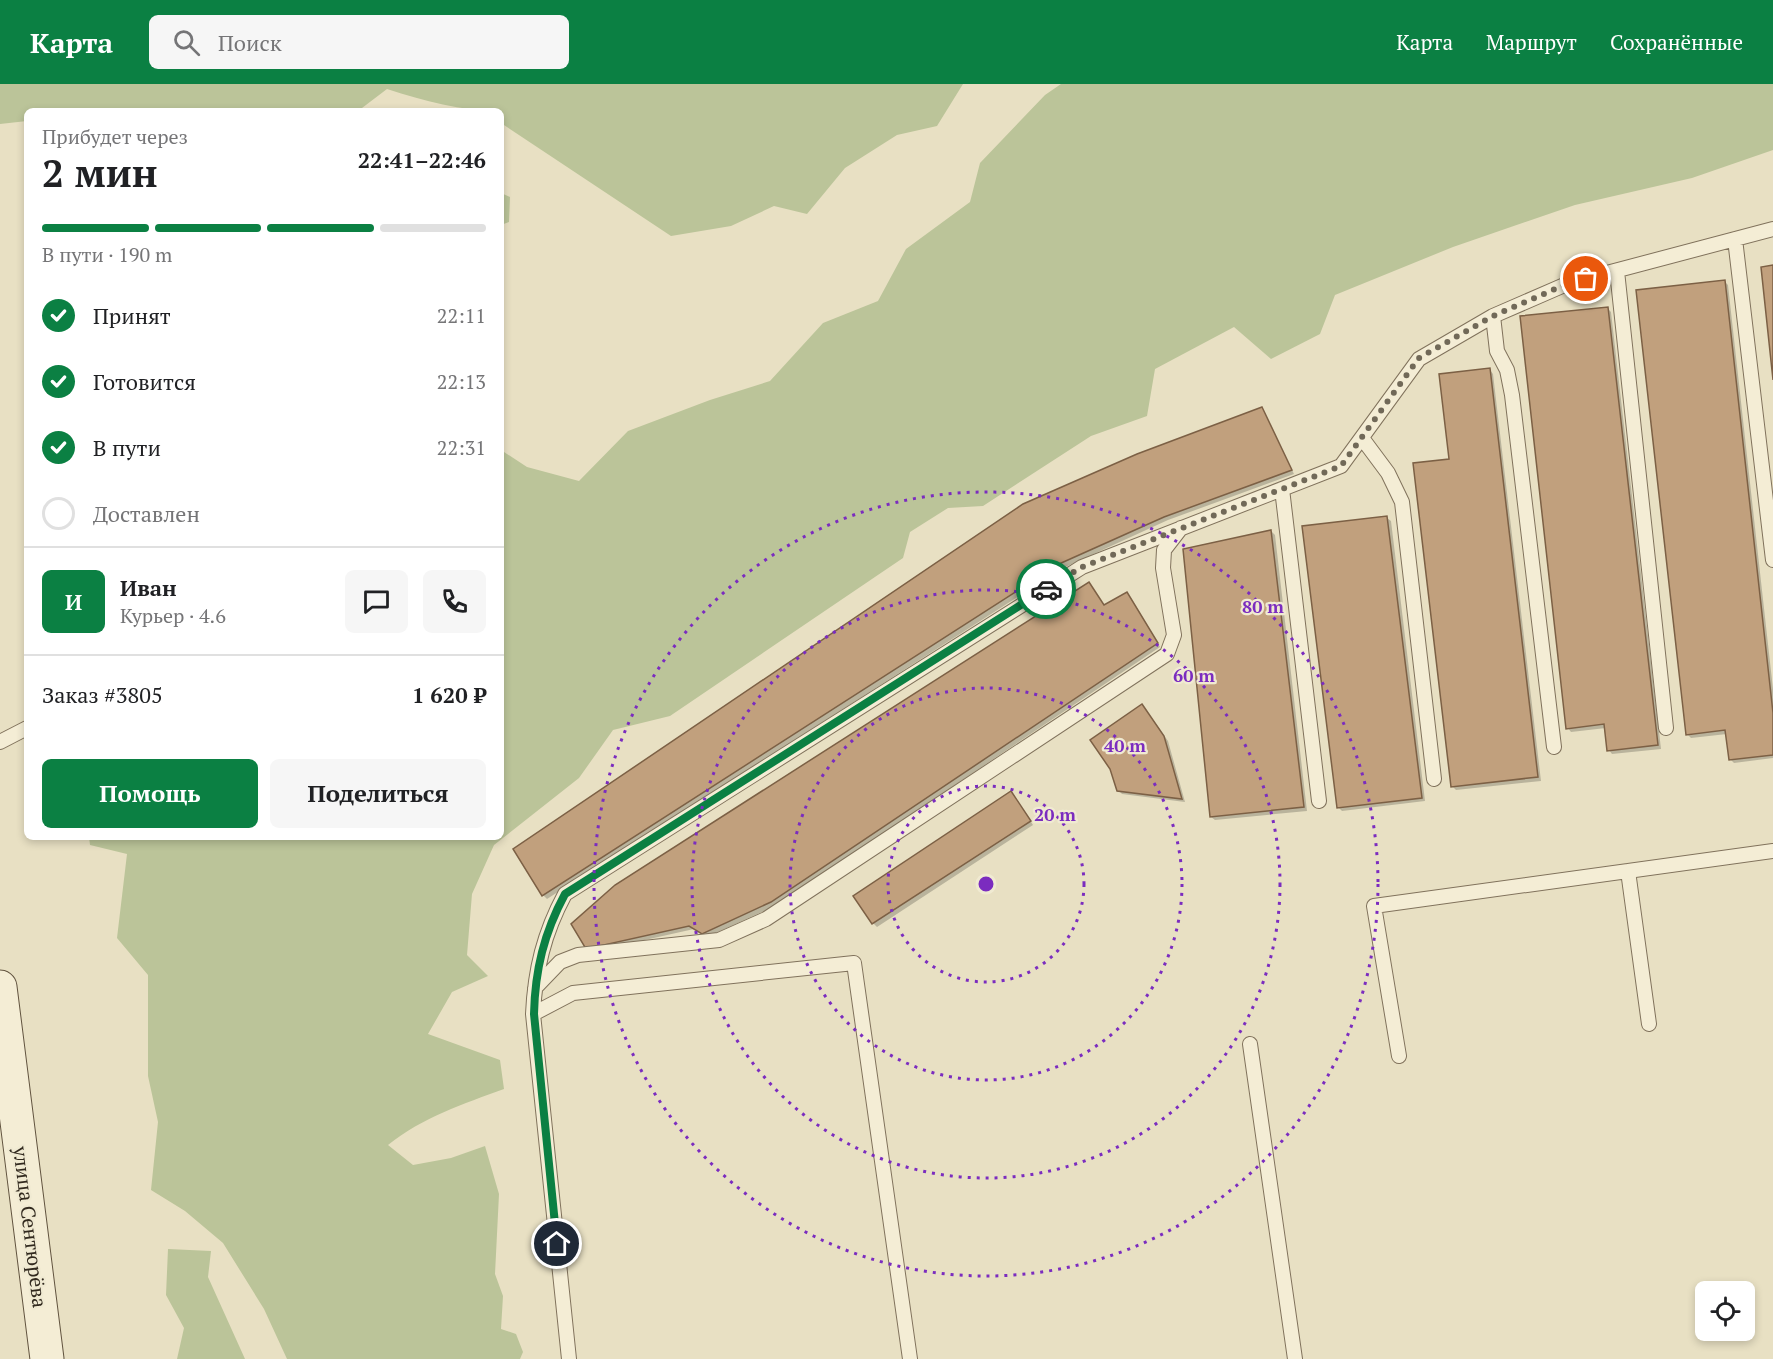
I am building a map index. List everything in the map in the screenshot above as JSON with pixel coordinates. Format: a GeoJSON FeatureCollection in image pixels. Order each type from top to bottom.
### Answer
{"type":"FeatureCollection","features":[{"type":"Feature","properties":{"kind":"main road","name":"улица Сентюрёва"},"geometry":{"type":"LineString","coordinates":[[0,987],[47,1359]]}},
{"type":"Feature","properties":{"kind":"lane"},"geometry":{"type":"LineString","coordinates":[[569,1359],[534,1014],[534,989],[548,926],[565,894],[1082,567],[1341,466],[1419,358],[1493,316],[1569,283],[1773,229]]}},
{"type":"Feature","properties":{"kind":"lane"},"geometry":{"type":"LineString","coordinates":[[1735,239],[1773,560]]}},
{"type":"Feature","properties":{"kind":"lane"},"geometry":{"type":"LineString","coordinates":[[1617,271],[1666,728]]}},
{"type":"Feature","properties":{"kind":"lane"},"geometry":{"type":"LineString","coordinates":[[1493,316],[1497,351],[1507,370],[1512,395],[1554,747]]}},
{"type":"Feature","properties":{"kind":"lane"},"geometry":{"type":"LineString","coordinates":[[1362,438],[1388,473],[1402,502],[1434,779]]}},
{"type":"Feature","properties":{"kind":"lane"},"geometry":{"type":"LineString","coordinates":[[1282,489],[1319,801]]}},
{"type":"Feature","properties":{"kind":"lane"},"geometry":{"type":"LineString","coordinates":[[534,989],[560,962],[578,955],[719,940],[766,919],[1167,654],[1174,635],[1163,568],[1164,550],[1183,527]]}},
{"type":"Feature","properties":{"kind":"lane"},"geometry":{"type":"LineString","coordinates":[[0,742],[24,730]]}},
{"type":"Feature","properties":{"kind":"lane"},"geometry":{"type":"LineString","coordinates":[[1400,1056],[1374,906],[1773,851]]}},
{"type":"Feature","properties":{"kind":"lane"},"geometry":{"type":"LineString","coordinates":[[1628,871],[1649,1024]]}},
{"type":"Feature","properties":{"kind":"lane"},"geometry":{"type":"LineString","coordinates":[[534,1014],[573,993],[854,963],[910,1359]]}},
{"type":"Feature","properties":{"kind":"lane"},"geometry":{"type":"LineString","coordinates":[[1250,1044],[1295,1359]]}},
{"type":"Feature","properties":{"kind":"green space"},"geometry":{"type":"Polygon","coordinates":[[[0,84],[963,84],[937,126],[897,135],[845,168],[807,214],[774,206],[731,226],[671,236],[504,125],[504,108],[465,108],[415,98],[387,89],[362,108],[24,108],[24,121],[0,124],[0,84]]]}},
{"type":"Feature","properties":{"kind":"green space"},"geometry":{"type":"Polygon","coordinates":[[[1061,84],[1773,84],[1773,150],[1692,178],[1575,205],[1453,247],[1335,295],[1320,334],[1271,359],[1234,327],[1155,369],[1147,416],[1091,436],[983,506],[948,508],[910,532],[903,558],[670,716],[613,730],[579,778],[504,837],[504,452],[527,467],[579,481],[628,431],[710,400],[770,381],[823,323],[878,301],[906,249],[970,202],[980,163],[1045,95],[1061,84]]]}},
{"type":"Feature","properties":{"kind":"green space"},"geometry":{"type":"Polygon","coordinates":[[[504,194],[510,197],[509,222],[504,224],[504,194]]]}},
{"type":"Feature","properties":{"kind":"green space"},"geometry":{"type":"Polygon","coordinates":[[[89,840],[500,840],[494,845],[472,894],[467,955],[488,976],[452,992],[428,1034],[500,1060],[504,1089],[429,1119],[388,1145],[413,1165],[451,1158],[485,1146],[499,1194],[495,1274],[503,1296],[501,1329],[516,1334],[523,1352],[520,1359],[287,1359],[264,1309],[223,1243],[185,1211],[151,1190],[158,1122],[148,1076],[148,975],[117,938],[127,854],[90,845],[89,840]]]}},
{"type":"Feature","properties":{"kind":"green space"},"geometry":{"type":"Polygon","coordinates":[[[168,1249],[211,1251],[208,1277],[245,1359],[177,1359],[184,1328],[166,1295],[168,1249]]]}},
{"type":"Feature","properties":{"kind":"building"},"geometry":{"type":"Polygon","coordinates":[[[1773,265],[1773,380],[1761,267],[1773,265]]]}},
{"type":"Feature","properties":{"kind":"building"},"geometry":{"type":"Polygon","coordinates":[[[1725,280],[1773,713],[1773,755],[1729,760],[1725,730],[1686,735],[1636,290],[1725,280]]]}},
{"type":"Feature","properties":{"kind":"building"},"geometry":{"type":"Polygon","coordinates":[[[1608,307],[1658,745],[1607,751],[1604,724],[1566,729],[1520,316],[1608,307]]]}},
{"type":"Feature","properties":{"kind":"building"},"geometry":{"type":"Polygon","coordinates":[[[1490,368],[1538,777],[1451,787],[1413,463],[1449,459],[1439,374],[1490,368]]]}},
{"type":"Feature","properties":{"kind":"building"},"geometry":{"type":"Polygon","coordinates":[[[1262,407],[1292,470],[1164,517],[1059,564],[542,896],[513,849],[1023,504],[1137,454],[1262,407]]]}},
{"type":"Feature","properties":{"kind":"building"},"geometry":{"type":"Polygon","coordinates":[[[1387,516],[1422,798],[1337,808],[1302,526],[1387,516]]]}},
{"type":"Feature","properties":{"kind":"building"},"geometry":{"type":"Polygon","coordinates":[[[1271,530],[1304,807],[1210,817],[1183,549],[1271,530]]]}},
{"type":"Feature","properties":{"kind":"building"},"geometry":{"type":"Polygon","coordinates":[[[1089,582],[1104,605],[1127,592],[1158,643],[771,902],[702,934],[689,926],[586,949],[571,924],[615,885],[1089,582]]]}},
{"type":"Feature","properties":{"kind":"building"},"geometry":{"type":"Polygon","coordinates":[[[1142,704],[1164,736],[1182,799],[1117,791],[1110,769],[1090,740],[1142,704]]]}},
{"type":"Feature","properties":{"kind":"building"},"geometry":{"type":"Polygon","coordinates":[[[1011,791],[1031,821],[872,924],[853,896],[1011,791]]]}},
{"type":"Feature","properties":{"kind":"way so far"},"geometry":{"type":"LineString","coordinates":[[1046,589],[1082,567],[1341,466],[1419,358],[1493,316],[1569,283],[1586,279]]}},
{"type":"Feature","properties":{"kind":"route"},"geometry":{"type":"LineString","coordinates":[[557,1244],[534,1014],[534,989],[548,926],[565,894],[1046,589]]}}]}
